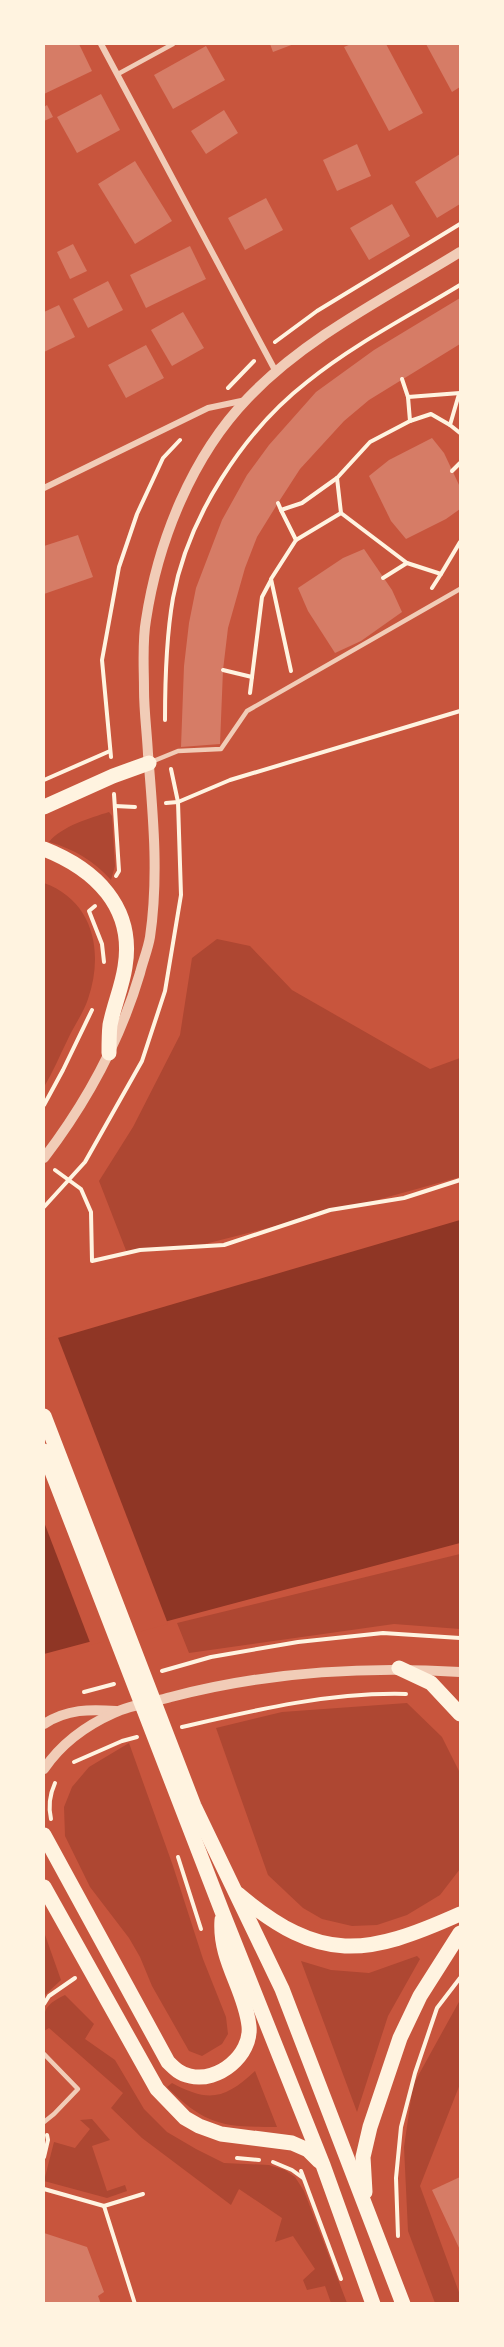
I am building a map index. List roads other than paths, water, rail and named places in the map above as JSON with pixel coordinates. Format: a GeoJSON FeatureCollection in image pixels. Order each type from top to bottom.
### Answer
{"type":"FeatureCollection","features":[{"type":"Feature","properties":{"kind":"main road"},"geometry":{"type":"LineString","coordinates":[[44,807],[113,776],[149,763]]}},
{"type":"Feature","properties":{"kind":"main road"},"geometry":{"type":"LineString","coordinates":[[44,849],[87,871],[109,893],[118,909],[126,942],[126,964],[110,1026],[109,1053]]}},
{"type":"Feature","properties":{"kind":"main road"},"geometry":{"type":"LineString","coordinates":[[44,1416],[188,1808],[223,1914],[323,2165],[373,2304]]}},
{"type":"Feature","properties":{"kind":"main road"},"geometry":{"type":"LineString","coordinates":[[44,1451],[188,1808],[234,1890],[282,1989],[403,2304]]}},
{"type":"Feature","properties":{"kind":"main road"},"geometry":{"type":"LineString","coordinates":[[399,1668],[430,1683],[460,1714]]}},
{"type":"Feature","properties":{"kind":"main road"},"geometry":{"type":"LineString","coordinates":[[44,1835],[168,2062],[180,2073],[193,2077],[210,2076],[223,2070],[234,2062],[248,2043],[247,2018],[221,1937],[223,1914]]}},
{"type":"Feature","properties":{"kind":"main road"},"geometry":{"type":"LineString","coordinates":[[44,1887],[157,2089],[185,2118],[221,2134],[292,2143],[308,2150],[323,2165]]}},
{"type":"Feature","properties":{"kind":"main road"},"geometry":{"type":"LineString","coordinates":[[234,1890],[256,1908],[289,1929],[310,1940],[338,1947],[367,1946],[398,1939],[460,1914]]}},
{"type":"Feature","properties":{"kind":"main road"},"geometry":{"type":"LineString","coordinates":[[368,2213],[363,2157],[370,2127],[405,2028],[420,1995],[460,1933]]}},
{"type":"Feature","properties":{"kind":"street"},"geometry":{"type":"LineString","coordinates":[[101,44],[276,372]]}},
{"type":"Feature","properties":{"kind":"street"},"geometry":{"type":"LineString","coordinates":[[44,1158],[78,1111],[109,1053],[127,1012],[150,940],[155,879],[144,692],[146,622],[156,573],[176,513],[203,458],[247,399],[276,372],[315,342],[460,252]]}},
{"type":"Feature","properties":{"kind":"street"},"geometry":{"type":"LineString","coordinates":[[44,488],[208,408],[247,399]]}},
{"type":"Feature","properties":{"kind":"street"},"geometry":{"type":"LineString","coordinates":[[44,1769],[75,1737],[92,1724],[116,1712],[211,1686],[299,1673],[399,1668],[460,1672]]}},
{"type":"Feature","properties":{"kind":"street"},"geometry":{"type":"LineString","coordinates":[[44,1724],[68,1712],[91,1709],[116,1712]]}},
{"type":"Feature","properties":{"kind":"lane"},"geometry":{"type":"LineString","coordinates":[[117,74],[172,44]]}},
{"type":"Feature","properties":{"kind":"lane"},"geometry":{"type":"LineString","coordinates":[[149,763],[178,751],[220,749],[248,711],[460,589]]}},
{"type":"Feature","properties":{"kind":"lane"},"geometry":{"type":"LineString","coordinates":[[44,2054],[78,2089],[44,2121]]}}]}
